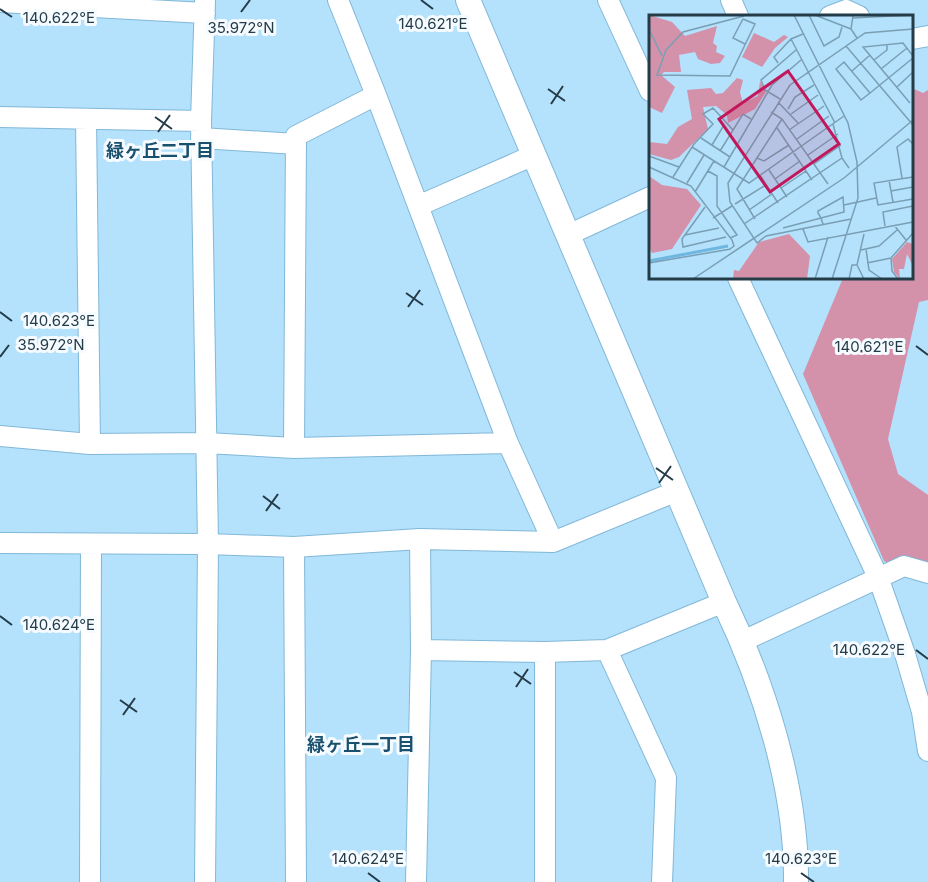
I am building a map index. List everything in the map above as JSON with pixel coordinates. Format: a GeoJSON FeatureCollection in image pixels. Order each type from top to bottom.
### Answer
{"type":"FeatureCollection","features":[{"type":"Feature","properties":{"kind":"street"},"geometry":{"type":"LineString","coordinates":[[338,0],[508,443],[552,542]]}},
{"type":"Feature","properties":{"kind":"street"},"geometry":{"type":"LineString","coordinates":[[468,0],[724,602],[743,641],[779,751],[792,813],[796,882]]}},
{"type":"Feature","properties":{"kind":"street"},"geometry":{"type":"LineString","coordinates":[[608,0],[649,87]]}},
{"type":"Feature","properties":{"kind":"street"},"geometry":{"type":"LineString","coordinates":[[731,0],[738,15]]}},
{"type":"Feature","properties":{"kind":"street"},"geometry":{"type":"LineString","coordinates":[[0,2],[205,7],[201,130],[208,544],[205,882]]}},
{"type":"Feature","properties":{"kind":"street"},"geometry":{"type":"LineString","coordinates":[[913,39],[928,36]]}},
{"type":"Feature","properties":{"kind":"street"},"geometry":{"type":"LineString","coordinates":[[294,447],[296,136],[376,95]]}},
{"type":"Feature","properties":{"kind":"street"},"geometry":{"type":"LineString","coordinates":[[0,117],[86,119],[201,130],[296,144]]}},
{"type":"Feature","properties":{"kind":"street"},"geometry":{"type":"LineString","coordinates":[[86,119],[90,444]]}},
{"type":"Feature","properties":{"kind":"street"},"geometry":{"type":"LineString","coordinates":[[418,206],[534,156]]}},
{"type":"Feature","properties":{"kind":"street"},"geometry":{"type":"LineString","coordinates":[[568,235],[649,198]]}},
{"type":"Feature","properties":{"kind":"street"},"geometry":{"type":"LineString","coordinates":[[738,279],[878,577],[922,712],[928,751]]}},
{"type":"Feature","properties":{"kind":"street"},"geometry":{"type":"LineString","coordinates":[[0,436],[90,444],[207,443],[294,447],[508,443]]}},
{"type":"Feature","properties":{"kind":"street"},"geometry":{"type":"LineString","coordinates":[[0,543],[208,544],[294,547],[420,540],[552,542],[677,491]]}},
{"type":"Feature","properties":{"kind":"street"},"geometry":{"type":"LineString","coordinates":[[416,882],[421,650],[420,540]]}},
{"type":"Feature","properties":{"kind":"street"},"geometry":{"type":"LineString","coordinates":[[90,882],[91,544]]}},
{"type":"Feature","properties":{"kind":"street"},"geometry":{"type":"LineString","coordinates":[[294,547],[296,882]]}},
{"type":"Feature","properties":{"kind":"street"},"geometry":{"type":"LineString","coordinates":[[743,641],[904,566],[928,573]]}},
{"type":"Feature","properties":{"kind":"street"},"geometry":{"type":"LineString","coordinates":[[421,650],[545,652],[607,650],[724,602]]}},
{"type":"Feature","properties":{"kind":"street"},"geometry":{"type":"LineString","coordinates":[[607,650],[666,778],[662,882]]}},
{"type":"Feature","properties":{"kind":"street"},"geometry":{"type":"LineString","coordinates":[[545,652],[545,882]]}},
{"type":"Feature","properties":{"kind":"shaded area"},"geometry":{"type":"Polygon","coordinates":[[[913,88],[923,93],[928,90],[928,300],[919,302],[888,439],[898,474],[928,495],[928,582],[884,561],[803,374],[843,279],[913,279],[913,88]]]}},
{"type":"Feature","properties":{"kind":"district","name":"緑ヶ丘二丁目"},"geometry":{"type":"Point","coordinates":[160,151]}},
{"type":"Feature","properties":{"kind":"district","name":"緑ヶ丘一丁目"},"geometry":{"type":"Point","coordinates":[361,745]}}]}
